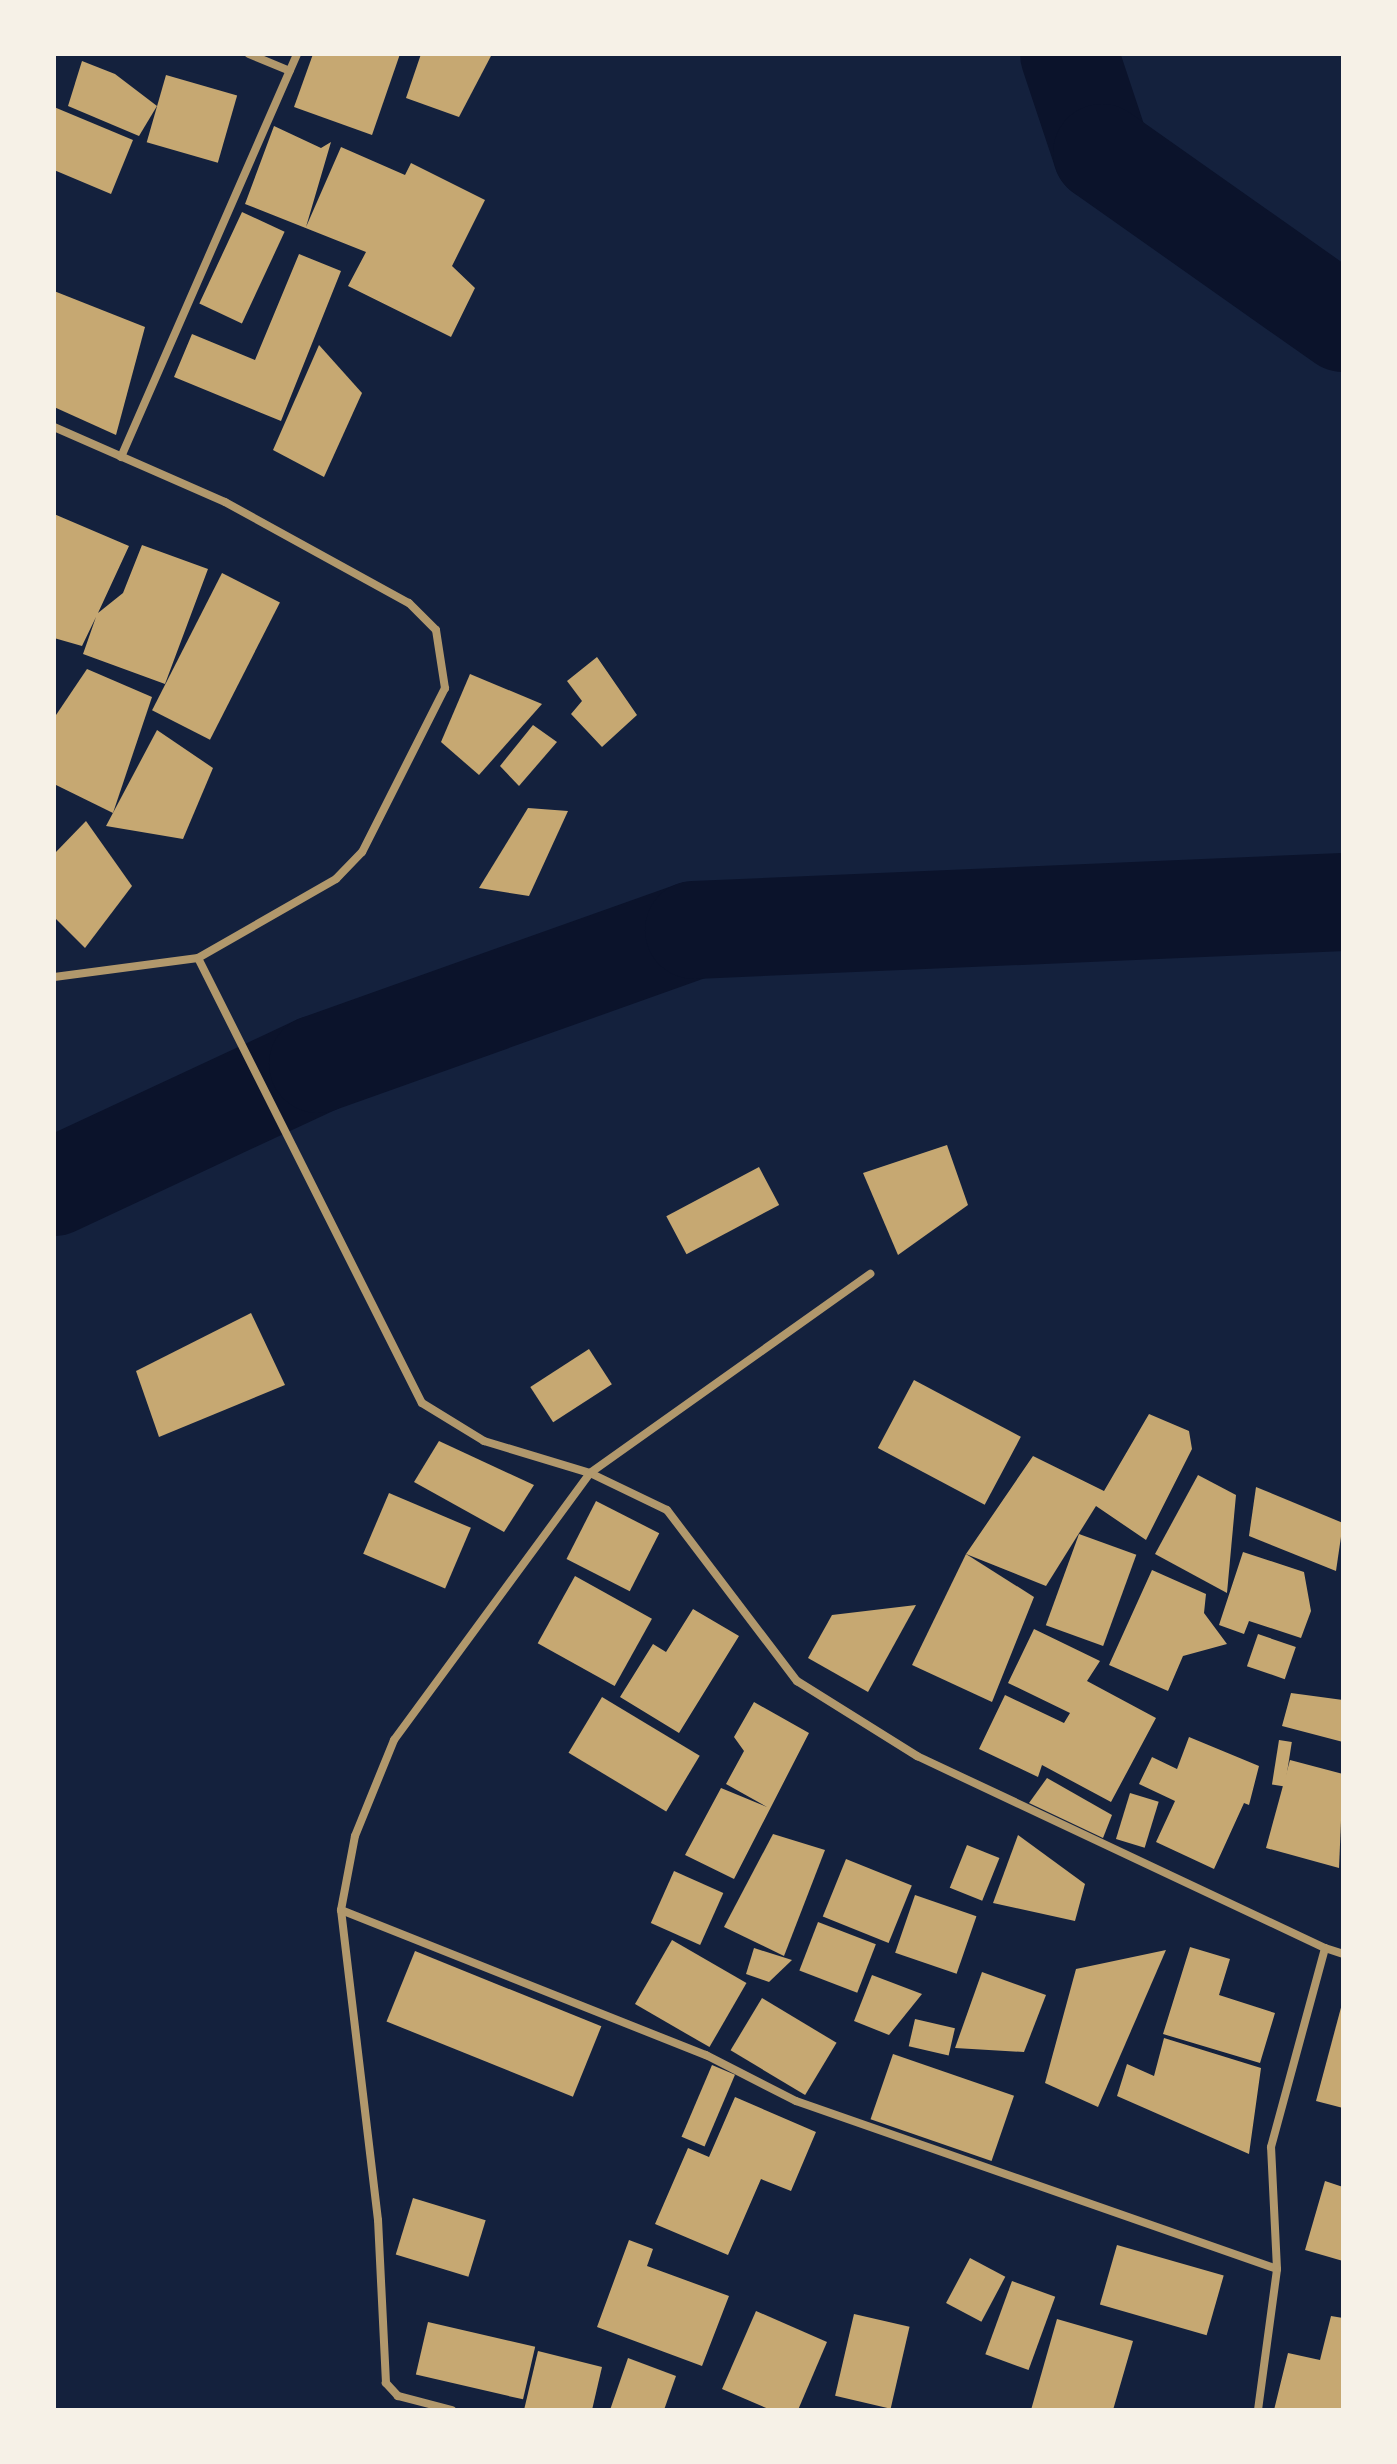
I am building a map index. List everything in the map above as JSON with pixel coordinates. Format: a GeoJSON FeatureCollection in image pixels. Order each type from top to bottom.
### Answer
{"type":"FeatureCollection","features":[{"type":"Feature","properties":{"kind":"street"},"geometry":{"type":"LineString","coordinates":[[249,54],[290,71]]}},
{"type":"Feature","properties":{"kind":"street"},"geometry":{"type":"LineString","coordinates":[[121,457],[297,54]]}},
{"type":"Feature","properties":{"kind":"street"},"geometry":{"type":"LineString","coordinates":[[54,427],[225,502],[409,603],[436,630],[445,661],[439,708],[362,852],[336,879],[198,958],[54,977]]}},
{"type":"Feature","properties":{"kind":"street"},"geometry":{"type":"LineString","coordinates":[[198,958],[225,999],[422,1403],[484,1441],[590,1473],[667,1510],[797,1681],[994,1798],[1343,1954]]}},
{"type":"Feature","properties":{"kind":"street"},"geometry":{"type":"LineString","coordinates":[[452,2410],[398,2396],[386,2383],[378,2220],[341,1910],[355,1836],[394,1740],[590,1473],[870,1274]]}},
{"type":"Feature","properties":{"kind":"street"},"geometry":{"type":"LineString","coordinates":[[341,1910],[706,2055],[796,2101],[1277,2269]]}},
{"type":"Feature","properties":{"kind":"street"},"geometry":{"type":"LineString","coordinates":[[1258,2410],[1277,2269],[1271,2147],[1325,1948]]}},
{"type":"Feature","properties":{"kind":"building"},"geometry":{"type":"Polygon","coordinates":[[[313,54],[400,54],[372,135],[294,107],[313,54]]]}},
{"type":"Feature","properties":{"kind":"building"},"geometry":{"type":"Polygon","coordinates":[[[421,54],[492,54],[459,117],[406,98],[421,54]]]}},
{"type":"Feature","properties":{"kind":"building"},"geometry":{"type":"Polygon","coordinates":[[[82,61],[115,74],[157,106],[139,136],[68,106],[82,61]]]}},
{"type":"Feature","properties":{"kind":"building"},"geometry":{"type":"Polygon","coordinates":[[[166,75],[237,95],[218,163],[147,142],[166,75]]]}},
{"type":"Feature","properties":{"kind":"building"},"geometry":{"type":"Polygon","coordinates":[[[54,107],[133,140],[111,194],[54,170],[54,107]]]}},
{"type":"Feature","properties":{"kind":"building"},"geometry":{"type":"Polygon","coordinates":[[[274,126],[321,148],[331,142],[306,227],[341,147],[405,175],[411,163],[485,200],[452,266],[475,288],[451,337],[348,286],[366,252],[245,204],[274,126]]]}},
{"type":"Feature","properties":{"kind":"building"},"geometry":{"type":"Polygon","coordinates":[[[242,212],[285,232],[242,323],[199,304],[242,212]]]}},
{"type":"Feature","properties":{"kind":"building"},"geometry":{"type":"Polygon","coordinates":[[[299,254],[341,271],[281,421],[174,377],[192,334],[255,360],[299,254]]]}},
{"type":"Feature","properties":{"kind":"building"},"geometry":{"type":"Polygon","coordinates":[[[54,291],[145,327],[116,435],[54,407],[54,291]]]}},
{"type":"Feature","properties":{"kind":"building"},"geometry":{"type":"Polygon","coordinates":[[[319,345],[362,393],[324,477],[273,450],[319,345]]]}},
{"type":"Feature","properties":{"kind":"building"},"geometry":{"type":"Polygon","coordinates":[[[54,514],[129,546],[98,613],[123,593],[142,545],[208,569],[165,684],[83,654],[96,617],[82,646],[54,638],[54,514]]]}},
{"type":"Feature","properties":{"kind":"building"},"geometry":{"type":"Polygon","coordinates":[[[222,573],[280,603],[210,740],[152,710],[222,573]]]}},
{"type":"Feature","properties":{"kind":"building"},"geometry":{"type":"Polygon","coordinates":[[[597,657],[637,715],[602,747],[571,714],[582,701],[567,681],[597,657]]]}},
{"type":"Feature","properties":{"kind":"building"},"geometry":{"type":"Polygon","coordinates":[[[87,669],[152,697],[113,813],[54,784],[54,718],[87,669]]]}},
{"type":"Feature","properties":{"kind":"building"},"geometry":{"type":"Polygon","coordinates":[[[470,674],[542,704],[479,775],[441,742],[470,674]]]}},
{"type":"Feature","properties":{"kind":"building"},"geometry":{"type":"Polygon","coordinates":[[[533,725],[557,742],[519,786],[500,766],[533,725]]]}},
{"type":"Feature","properties":{"kind":"building"},"geometry":{"type":"Polygon","coordinates":[[[157,730],[213,768],[183,839],[106,826],[157,730]]]}},
{"type":"Feature","properties":{"kind":"building"},"geometry":{"type":"Polygon","coordinates":[[[528,808],[568,811],[529,896],[479,888],[528,808]]]}},
{"type":"Feature","properties":{"kind":"building"},"geometry":{"type":"Polygon","coordinates":[[[86,821],[132,886],[85,948],[54,917],[54,854],[86,821]]]}},
{"type":"Feature","properties":{"kind":"building"},"geometry":{"type":"Polygon","coordinates":[[[947,1145],[968,1205],[898,1255],[863,1173],[947,1145]]]}},
{"type":"Feature","properties":{"kind":"building"},"geometry":{"type":"Polygon","coordinates":[[[759,1167],[779,1205],[686,1254],[666,1216],[759,1167]]]}},
{"type":"Feature","properties":{"kind":"building"},"geometry":{"type":"Polygon","coordinates":[[[251,1313],[285,1385],[159,1437],[136,1371],[251,1313]]]}},
{"type":"Feature","properties":{"kind":"building"},"geometry":{"type":"Polygon","coordinates":[[[589,1349],[612,1384],[553,1422],[530,1387],[589,1349]]]}},
{"type":"Feature","properties":{"kind":"building"},"geometry":{"type":"Polygon","coordinates":[[[914,1380],[1021,1437],[985,1505],[878,1448],[914,1380]]]}},
{"type":"Feature","properties":{"kind":"building"},"geometry":{"type":"Polygon","coordinates":[[[1149,1414],[1189,1431],[1192,1449],[1146,1540],[1096,1506],[1046,1586],[966,1554],[1033,1456],[1104,1491],[1149,1414]]]}},
{"type":"Feature","properties":{"kind":"building"},"geometry":{"type":"Polygon","coordinates":[[[439,1441],[534,1485],[504,1532],[414,1482],[439,1441]]]}},
{"type":"Feature","properties":{"kind":"building"},"geometry":{"type":"Polygon","coordinates":[[[1198,1475],[1236,1495],[1227,1593],[1155,1554],[1198,1475]]]}},
{"type":"Feature","properties":{"kind":"building"},"geometry":{"type":"Polygon","coordinates":[[[1256,1487],[1343,1523],[1336,1571],[1249,1536],[1256,1487]]]}},
{"type":"Feature","properties":{"kind":"building"},"geometry":{"type":"Polygon","coordinates":[[[389,1493],[471,1528],[445,1589],[363,1554],[389,1493]]]}},
{"type":"Feature","properties":{"kind":"building"},"geometry":{"type":"Polygon","coordinates":[[[596,1501],[659,1533],[630,1591],[566,1559],[596,1501]]]}},
{"type":"Feature","properties":{"kind":"building"},"geometry":{"type":"Polygon","coordinates":[[[1079,1534],[1136,1555],[1103,1646],[1046,1625],[1079,1534]]]}},
{"type":"Feature","properties":{"kind":"building"},"geometry":{"type":"Polygon","coordinates":[[[1243,1552],[1304,1572],[1311,1611],[1301,1638],[1249,1621],[1244,1634],[1219,1625],[1243,1552]]]}},
{"type":"Feature","properties":{"kind":"building"},"geometry":{"type":"Polygon","coordinates":[[[966,1554],[1034,1597],[992,1702],[912,1665],[966,1554]]]}},
{"type":"Feature","properties":{"kind":"building"},"geometry":{"type":"Polygon","coordinates":[[[1152,1570],[1206,1594],[1204,1613],[1227,1644],[1183,1656],[1168,1691],[1109,1665],[1152,1570]]]}},
{"type":"Feature","properties":{"kind":"building"},"geometry":{"type":"Polygon","coordinates":[[[575,1576],[652,1619],[615,1686],[538,1643],[575,1576]]]}},
{"type":"Feature","properties":{"kind":"building"},"geometry":{"type":"Polygon","coordinates":[[[916,1605],[868,1692],[808,1658],[832,1615],[916,1605]]]}},
{"type":"Feature","properties":{"kind":"building"},"geometry":{"type":"Polygon","coordinates":[[[693,1609],[739,1636],[679,1733],[620,1697],[653,1644],[666,1652],[693,1609]]]}},
{"type":"Feature","properties":{"kind":"building"},"geometry":{"type":"Polygon","coordinates":[[[1034,1629],[1100,1661],[1087,1681],[1156,1718],[1111,1802],[1042,1765],[1038,1777],[979,1749],[1005,1695],[1064,1723],[1070,1713],[1008,1683],[1034,1629]]]}},
{"type":"Feature","properties":{"kind":"building"},"geometry":{"type":"Polygon","coordinates":[[[1258,1634],[1296,1647],[1285,1679],[1247,1666],[1258,1634]]]}},
{"type":"Feature","properties":{"kind":"building"},"geometry":{"type":"Polygon","coordinates":[[[1291,1693],[1343,1700],[1343,1742],[1282,1726],[1291,1693]]]}},
{"type":"Feature","properties":{"kind":"building"},"geometry":{"type":"Polygon","coordinates":[[[602,1697],[700,1756],[666,1811],[569,1753],[602,1697]]]}},
{"type":"Feature","properties":{"kind":"building"},"geometry":{"type":"Polygon","coordinates":[[[754,1702],[809,1733],[734,1879],[685,1855],[721,1788],[767,1807],[726,1784],[744,1751],[734,1737],[754,1702]]]}},
{"type":"Feature","properties":{"kind":"building"},"geometry":{"type":"Polygon","coordinates":[[[1189,1737],[1259,1766],[1249,1805],[1244,1803],[1214,1869],[1156,1842],[1175,1801],[1139,1784],[1152,1757],[1177,1769],[1189,1737]]]}},
{"type":"Feature","properties":{"kind":"building"},"geometry":{"type":"Polygon","coordinates":[[[1279,1740],[1292,1742],[1285,1786],[1272,1784],[1279,1740]]]}},
{"type":"Feature","properties":{"kind":"building"},"geometry":{"type":"Polygon","coordinates":[[[1290,1760],[1343,1774],[1339,1868],[1266,1848],[1290,1760]]]}},
{"type":"Feature","properties":{"kind":"building"},"geometry":{"type":"Polygon","coordinates":[[[1047,1778],[1112,1815],[1103,1838],[1029,1803],[1047,1778]]]}},
{"type":"Feature","properties":{"kind":"building"},"geometry":{"type":"Polygon","coordinates":[[[1130,1793],[1159,1802],[1145,1848],[1116,1839],[1130,1793]]]}},
{"type":"Feature","properties":{"kind":"building"},"geometry":{"type":"Polygon","coordinates":[[[773,1834],[825,1850],[784,1956],[724,1927],[773,1834]]]}},
{"type":"Feature","properties":{"kind":"building"},"geometry":{"type":"Polygon","coordinates":[[[1018,1835],[1085,1884],[1075,1921],[993,1903],[1018,1835]]]}},
{"type":"Feature","properties":{"kind":"building"},"geometry":{"type":"Polygon","coordinates":[[[967,1845],[999,1858],[982,1901],[950,1888],[967,1845]]]}},
{"type":"Feature","properties":{"kind":"building"},"geometry":{"type":"Polygon","coordinates":[[[846,1859],[912,1886],[889,1943],[823,1916],[846,1859]]]}},
{"type":"Feature","properties":{"kind":"building"},"geometry":{"type":"Polygon","coordinates":[[[674,1871],[723,1893],[700,1945],[651,1923],[674,1871]]]}},
{"type":"Feature","properties":{"kind":"building"},"geometry":{"type":"Polygon","coordinates":[[[915,1895],[976,1916],[957,1974],[895,1953],[915,1895]]]}},
{"type":"Feature","properties":{"kind":"building"},"geometry":{"type":"Polygon","coordinates":[[[818,1922],[876,1944],[857,1993],[799,1971],[818,1922]]]}},
{"type":"Feature","properties":{"kind":"building"},"geometry":{"type":"Polygon","coordinates":[[[672,1940],[746,1983],[709,2047],[635,2004],[672,1940]]]}},
{"type":"Feature","properties":{"kind":"building"},"geometry":{"type":"Polygon","coordinates":[[[1190,1947],[1230,1959],[1219,1995],[1275,2013],[1260,2063],[1163,2034],[1190,1947]]]}},
{"type":"Feature","properties":{"kind":"building"},"geometry":{"type":"Polygon","coordinates":[[[754,1948],[792,1960],[769,1982],[746,1974],[754,1948]]]}},
{"type":"Feature","properties":{"kind":"building"},"geometry":{"type":"Polygon","coordinates":[[[1166,1950],[1098,2107],[1045,2083],[1076,1969],[1166,1950]]]}},
{"type":"Feature","properties":{"kind":"building"},"geometry":{"type":"Polygon","coordinates":[[[415,1951],[601,2026],[573,2097],[387,2021],[415,1951]]]}},
{"type":"Feature","properties":{"kind":"building"},"geometry":{"type":"Polygon","coordinates":[[[982,1972],[1046,1995],[1024,2052],[955,2048],[982,1972]]]}},
{"type":"Feature","properties":{"kind":"building"},"geometry":{"type":"Polygon","coordinates":[[[872,1975],[922,1994],[889,2035],[854,2021],[872,1975]]]}},
{"type":"Feature","properties":{"kind":"building"},"geometry":{"type":"Polygon","coordinates":[[[762,1998],[837,2043],[805,2095],[731,2050],[762,1998]]]}},
{"type":"Feature","properties":{"kind":"building"},"geometry":{"type":"Polygon","coordinates":[[[1343,2000],[1343,2108],[1316,2101],[1343,2000]]]}},
{"type":"Feature","properties":{"kind":"building"},"geometry":{"type":"Polygon","coordinates":[[[915,2019],[955,2028],[949,2056],[909,2046],[915,2019]]]}},
{"type":"Feature","properties":{"kind":"building"},"geometry":{"type":"Polygon","coordinates":[[[1164,2038],[1261,2068],[1249,2154],[1117,2096],[1127,2064],[1154,2076],[1164,2038]]]}},
{"type":"Feature","properties":{"kind":"building"},"geometry":{"type":"Polygon","coordinates":[[[893,2054],[1014,2096],[992,2161],[871,2119],[893,2054]]]}},
{"type":"Feature","properties":{"kind":"building"},"geometry":{"type":"Polygon","coordinates":[[[712,2065],[735,2075],[705,2147],[682,2137],[712,2065]]]}},
{"type":"Feature","properties":{"kind":"building"},"geometry":{"type":"Polygon","coordinates":[[[735,2097],[816,2132],[791,2191],[761,2179],[728,2255],[655,2224],[688,2148],[709,2157],[735,2097]]]}},
{"type":"Feature","properties":{"kind":"building"},"geometry":{"type":"Polygon","coordinates":[[[1325,2181],[1343,2187],[1343,2261],[1305,2250],[1325,2181]]]}},
{"type":"Feature","properties":{"kind":"building"},"geometry":{"type":"Polygon","coordinates":[[[413,2198],[486,2220],[468,2277],[396,2254],[413,2198]]]}},
{"type":"Feature","properties":{"kind":"building"},"geometry":{"type":"Polygon","coordinates":[[[629,2240],[653,2249],[647,2266],[729,2296],[702,2366],[597,2327],[629,2240]]]}},
{"type":"Feature","properties":{"kind":"building"},"geometry":{"type":"Polygon","coordinates":[[[1117,2245],[1224,2276],[1207,2335],[1100,2305],[1117,2245]]]}},
{"type":"Feature","properties":{"kind":"building"},"geometry":{"type":"Polygon","coordinates":[[[970,2258],[1005,2277],[981,2322],[946,2303],[970,2258]]]}},
{"type":"Feature","properties":{"kind":"building"},"geometry":{"type":"Polygon","coordinates":[[[1012,2281],[1055,2297],[1029,2370],[985,2354],[1012,2281]]]}},
{"type":"Feature","properties":{"kind":"building"},"geometry":{"type":"Polygon","coordinates":[[[756,2311],[827,2342],[798,2410],[771,2410],[722,2389],[756,2311]]]}},
{"type":"Feature","properties":{"kind":"building"},"geometry":{"type":"Polygon","coordinates":[[[854,2314],[910,2327],[891,2409],[835,2396],[854,2314]]]}},
{"type":"Feature","properties":{"kind":"building"},"geometry":{"type":"Polygon","coordinates":[[[1331,2316],[1343,2318],[1343,2410],[1274,2410],[1288,2353],[1320,2360],[1331,2316]]]}},
{"type":"Feature","properties":{"kind":"building"},"geometry":{"type":"Polygon","coordinates":[[[1057,2319],[1133,2341],[1113,2410],[1031,2410],[1057,2319]]]}},
{"type":"Feature","properties":{"kind":"building"},"geometry":{"type":"Polygon","coordinates":[[[428,2322],[535,2347],[523,2399],[416,2375],[428,2322]]]}},
{"type":"Feature","properties":{"kind":"building"},"geometry":{"type":"Polygon","coordinates":[[[538,2351],[602,2367],[592,2410],[524,2410],[538,2351]]]}},
{"type":"Feature","properties":{"kind":"building"},"geometry":{"type":"Polygon","coordinates":[[[628,2358],[676,2376],[664,2410],[610,2410],[628,2358]]]}},
{"type":"Feature","properties":{"kind":"waterway"},"geometry":{"type":"LineString","coordinates":[[1069,54],[1102,153],[1343,323]]}},
{"type":"Feature","properties":{"kind":"waterway"},"geometry":{"type":"LineString","coordinates":[[54,1187],[318,1064],[694,930],[1343,902]]}}]}
